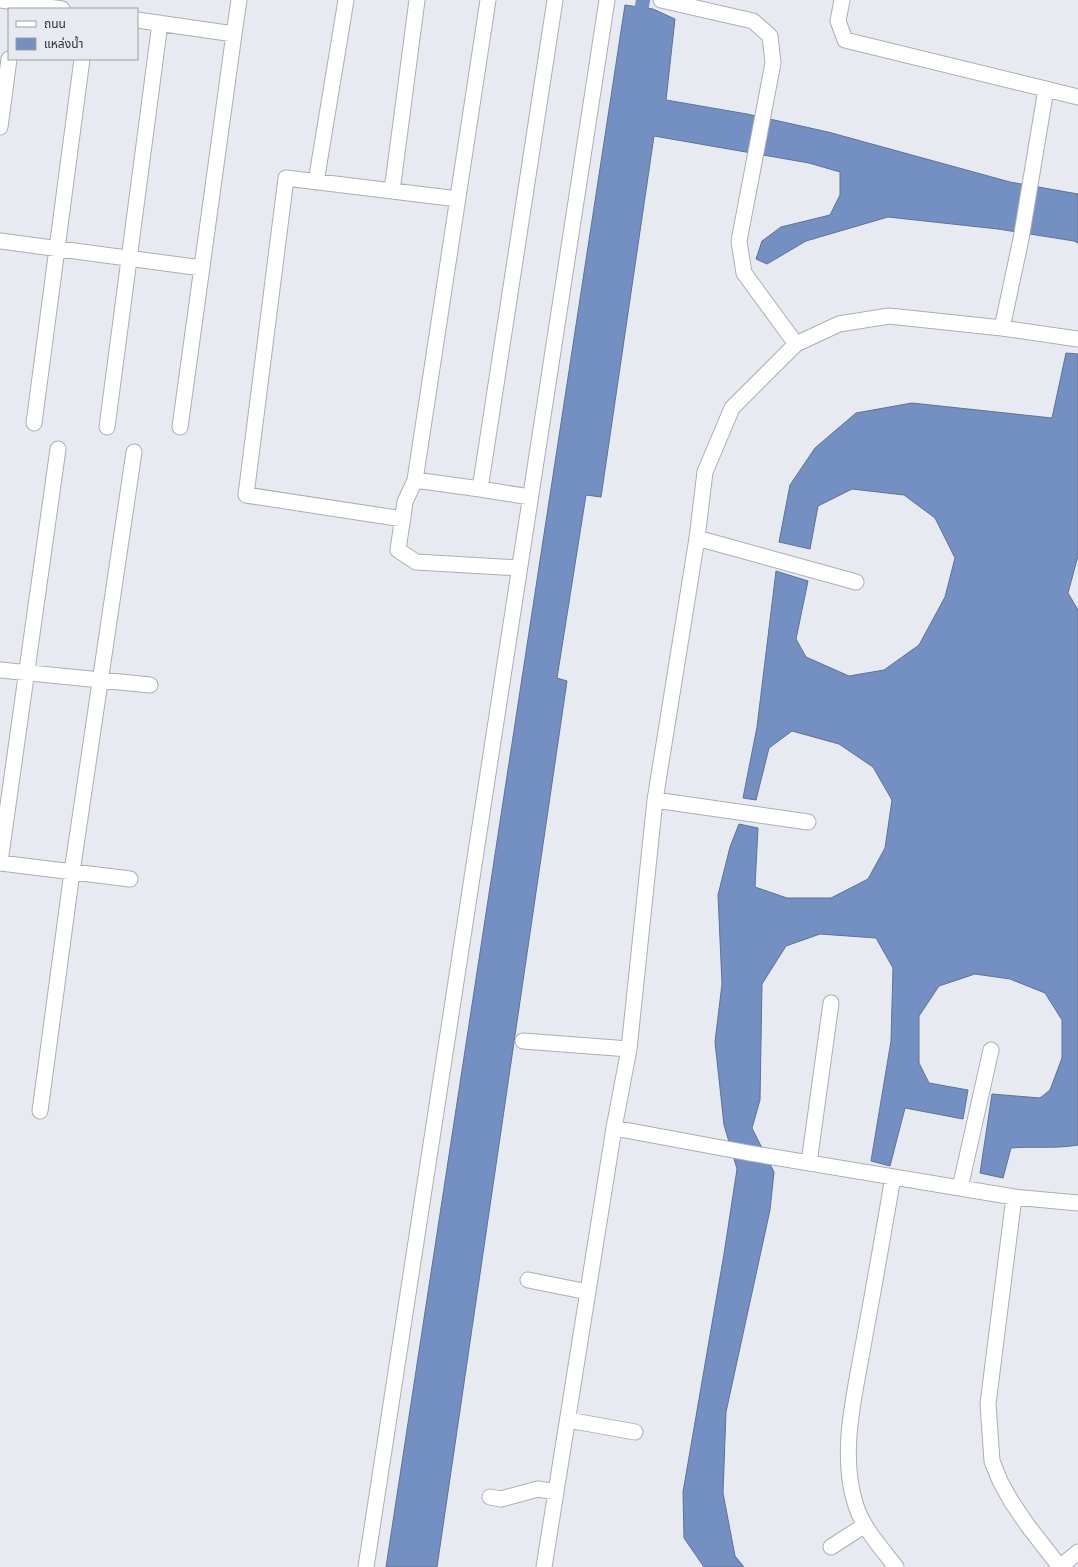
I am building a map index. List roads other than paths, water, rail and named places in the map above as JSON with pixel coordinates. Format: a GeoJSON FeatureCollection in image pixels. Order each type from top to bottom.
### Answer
{"type":"FeatureCollection","features":[{"type":"Feature","properties":{"kind":"street"},"geometry":{"type":"LineString","coordinates":[[0,0],[17,6],[47,8]]}},
{"type":"Feature","properties":{"kind":"street"},"geometry":{"type":"LineString","coordinates":[[180,427],[239,0]]}},
{"type":"Feature","properties":{"kind":"street"},"geometry":{"type":"LineString","coordinates":[[316,182],[346,0]]}},
{"type":"Feature","properties":{"kind":"street"},"geometry":{"type":"LineString","coordinates":[[392,191],[417,0]]}},
{"type":"Feature","properties":{"kind":"street"},"geometry":{"type":"LineString","coordinates":[[488,0],[415,480],[405,502],[398,550],[416,562],[519,568]]}},
{"type":"Feature","properties":{"kind":"street"},"geometry":{"type":"LineString","coordinates":[[480,489],[555,0]]}},
{"type":"Feature","properties":{"kind":"street"},"geometry":{"type":"LineString","coordinates":[[366,1567],[607,0]]}},
{"type":"Feature","properties":{"kind":"street"},"geometry":{"type":"LineString","coordinates":[[661,0],[753,21],[770,36],[774,63],[739,240],[744,273],[796,344]]}},
{"type":"Feature","properties":{"kind":"street"},"geometry":{"type":"LineString","coordinates":[[842,0],[838,21],[845,40],[1078,97]]}},
{"type":"Feature","properties":{"kind":"street"},"geometry":{"type":"LineString","coordinates":[[138,20],[234,34]]}},
{"type":"Feature","properties":{"kind":"street"},"geometry":{"type":"LineString","coordinates":[[107,427],[160,23]]}},
{"type":"Feature","properties":{"kind":"street"},"geometry":{"type":"LineString","coordinates":[[0,127],[9,60]]}},
{"type":"Feature","properties":{"kind":"street"},"geometry":{"type":"LineString","coordinates":[[34,423],[82,60]]}},
{"type":"Feature","properties":{"kind":"street"},"geometry":{"type":"LineString","coordinates":[[1002,328],[1032,182],[1046,89]]}},
{"type":"Feature","properties":{"kind":"street"},"geometry":{"type":"LineString","coordinates":[[403,519],[246,494],[286,178],[458,199]]}},
{"type":"Feature","properties":{"kind":"street"},"geometry":{"type":"LineString","coordinates":[[0,242],[202,268]]}},
{"type":"Feature","properties":{"kind":"street"},"geometry":{"type":"LineString","coordinates":[[544,1567],[628,1049],[655,800],[698,538],[705,472],[732,408],[796,344],[838,324],[889,316],[1002,328],[1078,339]]}},
{"type":"Feature","properties":{"kind":"street"},"geometry":{"type":"LineString","coordinates":[[58,449],[0,862],[130,879]]}},
{"type":"Feature","properties":{"kind":"street"},"geometry":{"type":"LineString","coordinates":[[40,1111],[72,872],[134,452]]}},
{"type":"Feature","properties":{"kind":"street"},"geometry":{"type":"LineString","coordinates":[[415,480],[530,497]]}},
{"type":"Feature","properties":{"kind":"street"},"geometry":{"type":"LineString","coordinates":[[698,538],[856,582]]}},
{"type":"Feature","properties":{"kind":"street"},"geometry":{"type":"LineString","coordinates":[[0,670],[150,686]]}},
{"type":"Feature","properties":{"kind":"street"},"geometry":{"type":"LineString","coordinates":[[655,800],[808,822]]}},
{"type":"Feature","properties":{"kind":"street"},"geometry":{"type":"LineString","coordinates":[[809,1163],[832,1003]]}},
{"type":"Feature","properties":{"kind":"street"},"geometry":{"type":"LineString","coordinates":[[524,1041],[628,1049]]}},
{"type":"Feature","properties":{"kind":"street"},"geometry":{"type":"LineString","coordinates":[[960,1188],[991,1050]]}},
{"type":"Feature","properties":{"kind":"street"},"geometry":{"type":"LineString","coordinates":[[614,1128],[779,1158],[1014,1197],[1078,1203]]}},
{"type":"Feature","properties":{"kind":"street"},"geometry":{"type":"LineString","coordinates":[[893,1176],[854,1402],[847,1456],[849,1480],[856,1507],[865,1525],[896,1567]]}},
{"type":"Feature","properties":{"kind":"street"},"geometry":{"type":"LineString","coordinates":[[1014,1197],[988,1404],[992,1461],[1011,1501],[1028,1526],[1060,1567],[1078,1552]]}},
{"type":"Feature","properties":{"kind":"street"},"geometry":{"type":"LineString","coordinates":[[528,1280],[588,1292]]}},
{"type":"Feature","properties":{"kind":"street"},"geometry":{"type":"LineString","coordinates":[[568,1420],[635,1432]]}},
{"type":"Feature","properties":{"kind":"street"},"geometry":{"type":"LineString","coordinates":[[490,1497],[501,1499],[538,1488],[556,1492]]}},
{"type":"Feature","properties":{"kind":"street"},"geometry":{"type":"LineString","coordinates":[[831,1547],[865,1525]]}},
{"type":"Feature","properties":{"kind":"water"},"geometry":{"type":"Polygon","coordinates":[[[625,5],[653,9],[675,19],[666,100],[747,114],[828,132],[1010,182],[1078,194],[1078,243],[1074,241],[998,229],[888,217],[806,241],[767,264],[756,259],[762,241],[781,227],[830,215],[840,195],[840,172],[809,163],[654,136],[601,497],[586,495],[557,678],[567,681],[437,1567],[386,1567],[625,5]]]}},
{"type":"Feature","properties":{"kind":"water"},"geometry":{"type":"Polygon","coordinates":[[[1066,353],[1078,354],[1078,556],[1068,593],[1078,610],[1078,1145],[1061,1147],[1011,1148],[1003,1178],[980,1173],[992,1094],[1040,1098],[1050,1090],[1062,1058],[1062,1020],[1045,993],[1010,979],[975,974],[939,986],[919,1016],[919,1063],[929,1083],[968,1090],[963,1119],[905,1108],[890,1166],[871,1161],[891,1041],[893,968],[876,938],[820,934],[786,946],[762,984],[760,1100],[752,1128],[774,1172],[770,1210],[726,1412],[723,1493],[735,1556],[744,1567],[704,1567],[684,1538],[683,1492],[737,1169],[724,1125],[715,1042],[722,984],[718,895],[730,847],[739,824],[758,828],[755,887],[787,898],[831,898],[868,879],[885,848],[892,800],[873,767],[839,744],[792,731],[769,748],[756,800],[743,798],[757,727],[776,571],[808,581],[796,639],[806,657],[849,676],[884,670],[919,645],[945,597],[955,558],[935,518],[904,495],[852,489],[818,506],[810,549],[779,542],[790,485],[815,448],[856,413],[912,403],[1052,418],[1066,353]]]}},
{"type":"Feature","properties":{"kind":"waterway"},"geometry":{"type":"LineString","coordinates":[[639,25],[643,0]]}}]}
